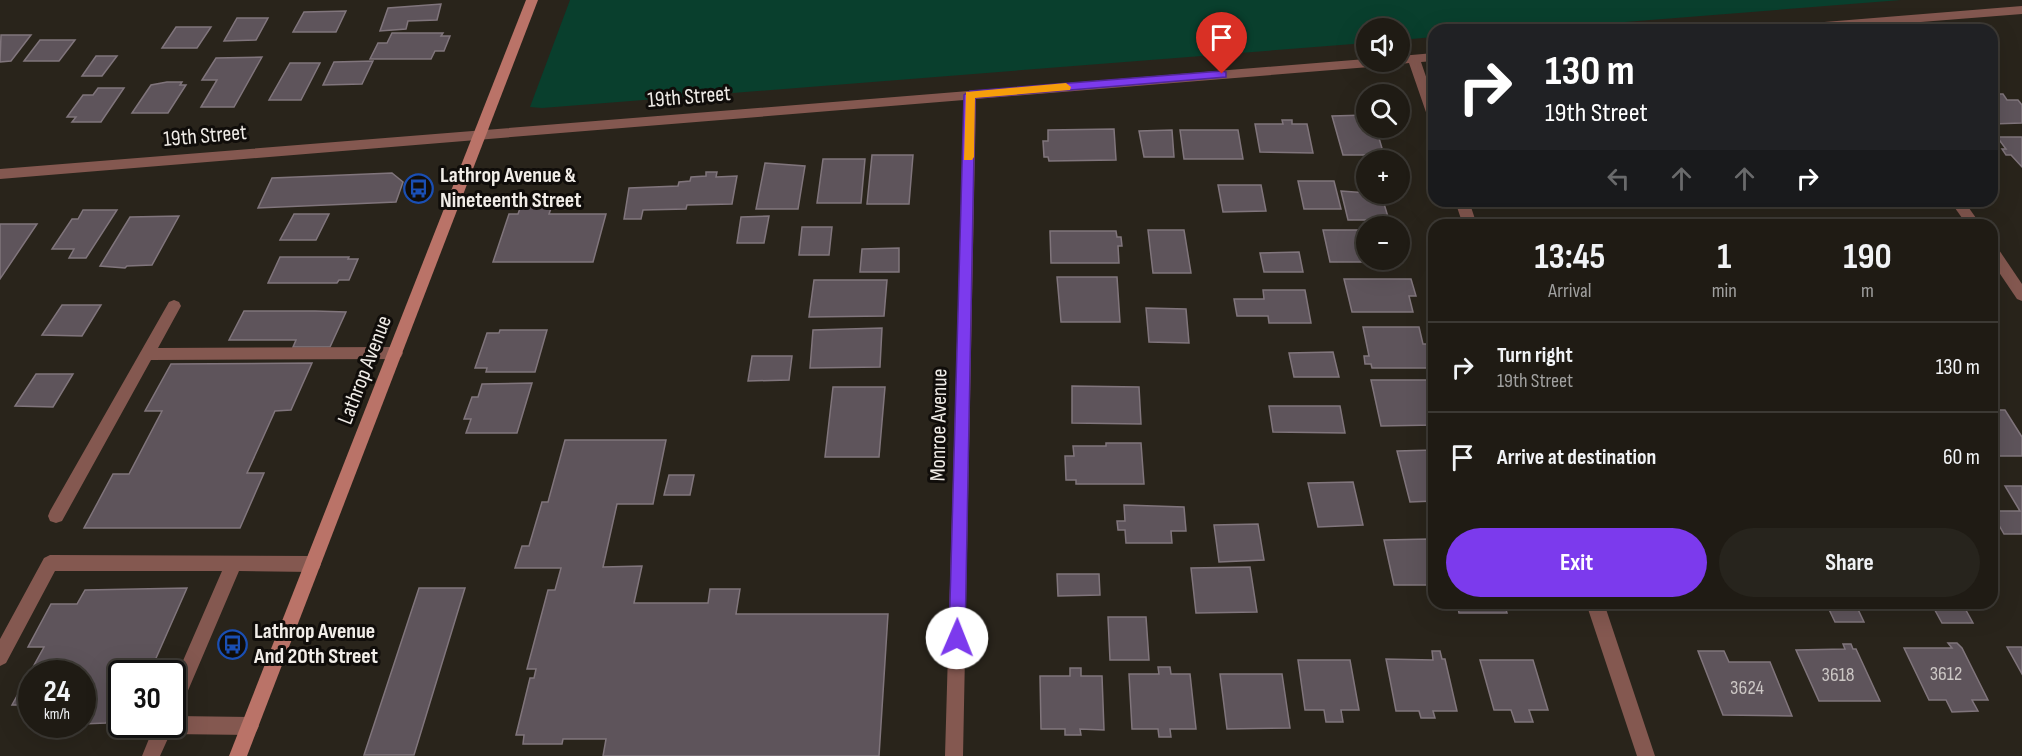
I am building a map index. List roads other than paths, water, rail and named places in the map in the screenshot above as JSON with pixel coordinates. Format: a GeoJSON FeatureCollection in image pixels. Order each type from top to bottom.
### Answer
{"type":"FeatureCollection","features":[{"type":"Feature","properties":{"kind":"street","name":"Lathrop Avenue"},"geometry":{"type":"LineString","coordinates":[[238,756],[482,135],[532,0]]}},
{"type":"Feature","properties":{"kind":"street"},"geometry":{"type":"LineString","coordinates":[[1879,24],[2022,10]]}},
{"type":"Feature","properties":{"kind":"street"},"geometry":{"type":"LineString","coordinates":[[1410,59],[1428,58]]}},
{"type":"Feature","properties":{"kind":"street"},"geometry":{"type":"LineString","coordinates":[[1414,59],[1428,100]]}},
{"type":"Feature","properties":{"kind":"street","name":"19th Street"},"geometry":{"type":"LineString","coordinates":[[0,174],[1356,64]]}},
{"type":"Feature","properties":{"kind":"street","name":"Monroe Avenue"},"geometry":{"type":"LineString","coordinates":[[954,756],[970,95]]}},
{"type":"Feature","properties":{"kind":"street"},"geometry":{"type":"LineString","coordinates":[[1998,260],[2022,295]]}},
{"type":"Feature","properties":{"kind":"street"},"geometry":{"type":"LineString","coordinates":[[56,516],[174,306]]}},
{"type":"Feature","properties":{"kind":"street"},"geometry":{"type":"LineString","coordinates":[[147,354],[396,353]]}},
{"type":"Feature","properties":{"kind":"street"},"geometry":{"type":"LineString","coordinates":[[0,657],[50,563],[313,564]]}},
{"type":"Feature","properties":{"kind":"street"},"geometry":{"type":"LineString","coordinates":[[186,675],[234,563]]}},
{"type":"Feature","properties":{"kind":"street"},"geometry":{"type":"LineString","coordinates":[[1597,609],[1646,756]]}},
{"type":"Feature","properties":{"kind":"street"},"geometry":{"type":"LineString","coordinates":[[186,725],[250,726]]}},
{"type":"Feature","properties":{"kind":"street"},"geometry":{"type":"LineString","coordinates":[[151,756],[159,738]]}},
{"type":"Feature","properties":{"kind":"place","name":"Lathrop Avenue & Nineteenth Street"},"geometry":{"type":"Point","coordinates":[419,188]}},
{"type":"Feature","properties":{"kind":"place","name":"Lathrop Avenue And 20th Street"},"geometry":{"type":"Point","coordinates":[233,644]}}]}
